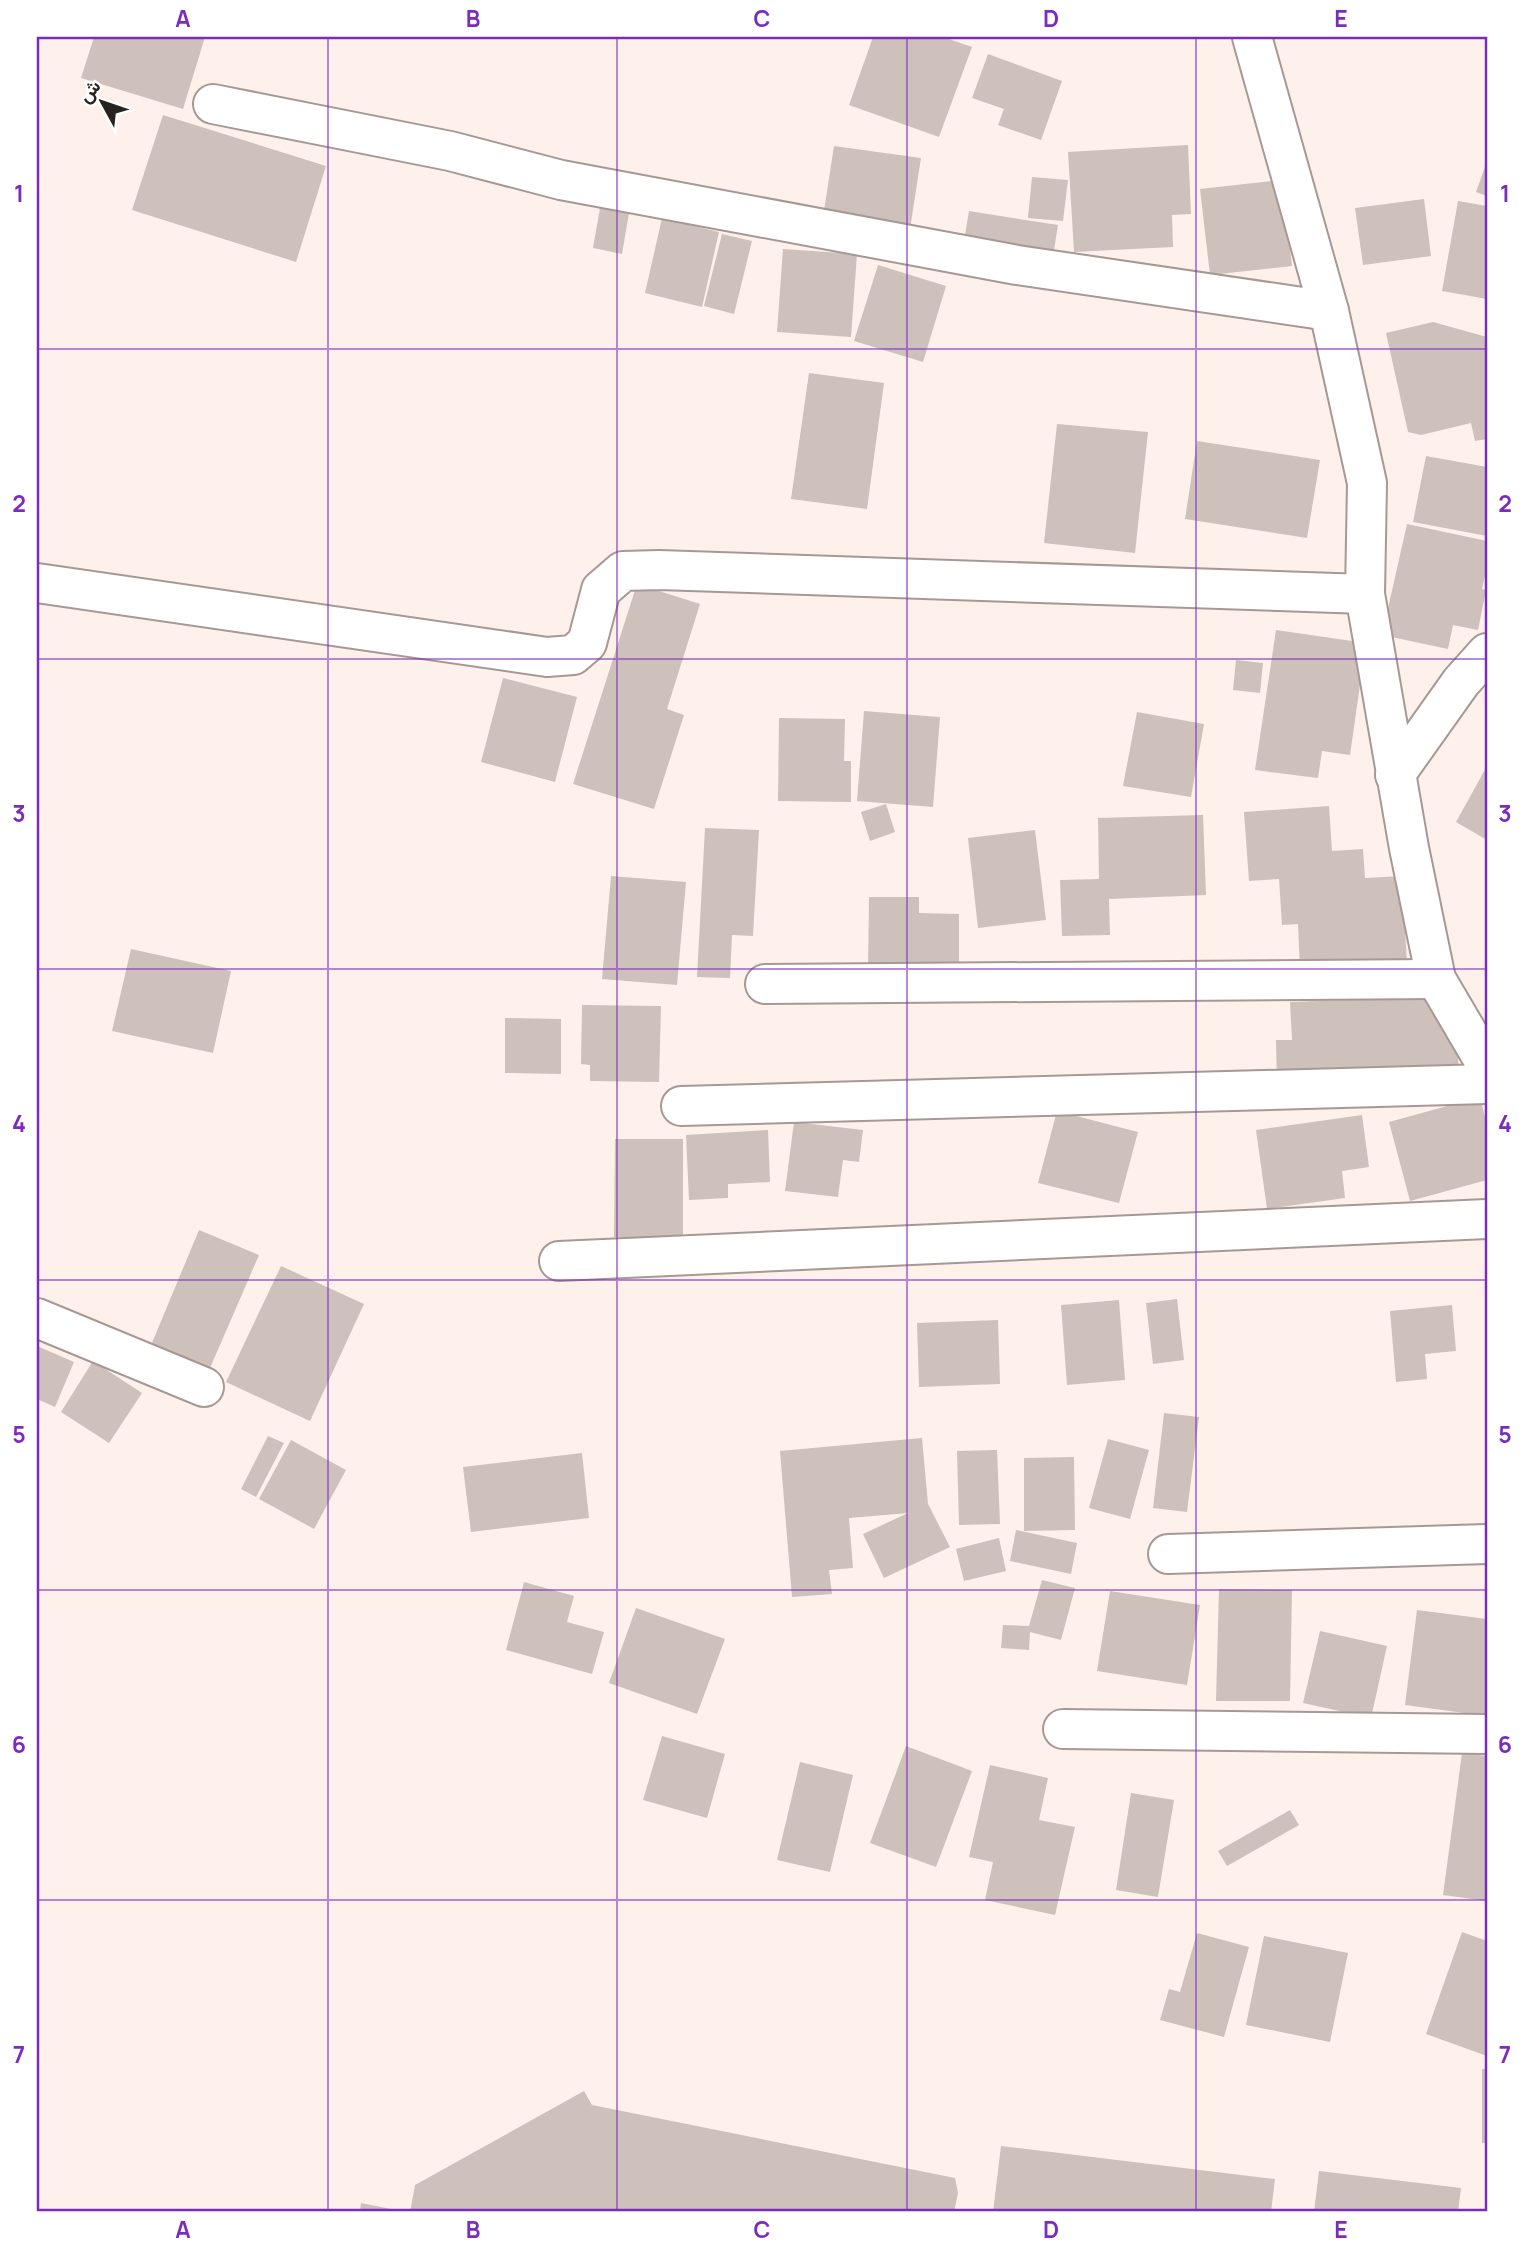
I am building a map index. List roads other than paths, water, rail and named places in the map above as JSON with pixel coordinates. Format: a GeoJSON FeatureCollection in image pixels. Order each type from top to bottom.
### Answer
{"type":"FeatureCollection","features":[{"type":"Feature","properties":{"kind":"street"},"geometry":{"type":"LineString","coordinates":[[1252,37],[1329,312],[1367,483],[1365,594],[1395,775],[1436,979],[1487,1066]]}},
{"type":"Feature","properties":{"kind":"street"},"geometry":{"type":"LineString","coordinates":[[213,104],[450,151],[561,180],[1003,263],[1329,312]]}},
{"type":"Feature","properties":{"kind":"street"},"geometry":{"type":"LineString","coordinates":[[37,583],[547,657],[573,655],[587,643],[601,590],[622,572],[659,569],[1365,594]]}},
{"type":"Feature","properties":{"kind":"street"},"geometry":{"type":"LineString","coordinates":[[1395,775],[1474,689],[1487,653]]}},
{"type":"Feature","properties":{"kind":"street"},"geometry":{"type":"LineString","coordinates":[[765,984],[1436,979]]}},
{"type":"Feature","properties":{"kind":"street"},"geometry":{"type":"LineString","coordinates":[[681,1106],[1487,1084]]}},
{"type":"Feature","properties":{"kind":"street"},"geometry":{"type":"LineString","coordinates":[[559,1261],[1487,1219]]}},
{"type":"Feature","properties":{"kind":"street"},"geometry":{"type":"LineString","coordinates":[[37,1318],[204,1387]]}},
{"type":"Feature","properties":{"kind":"street"},"geometry":{"type":"LineString","coordinates":[[1168,1554],[1487,1544]]}},
{"type":"Feature","properties":{"kind":"street"},"geometry":{"type":"LineString","coordinates":[[1063,1729],[1487,1734]]}}]}
